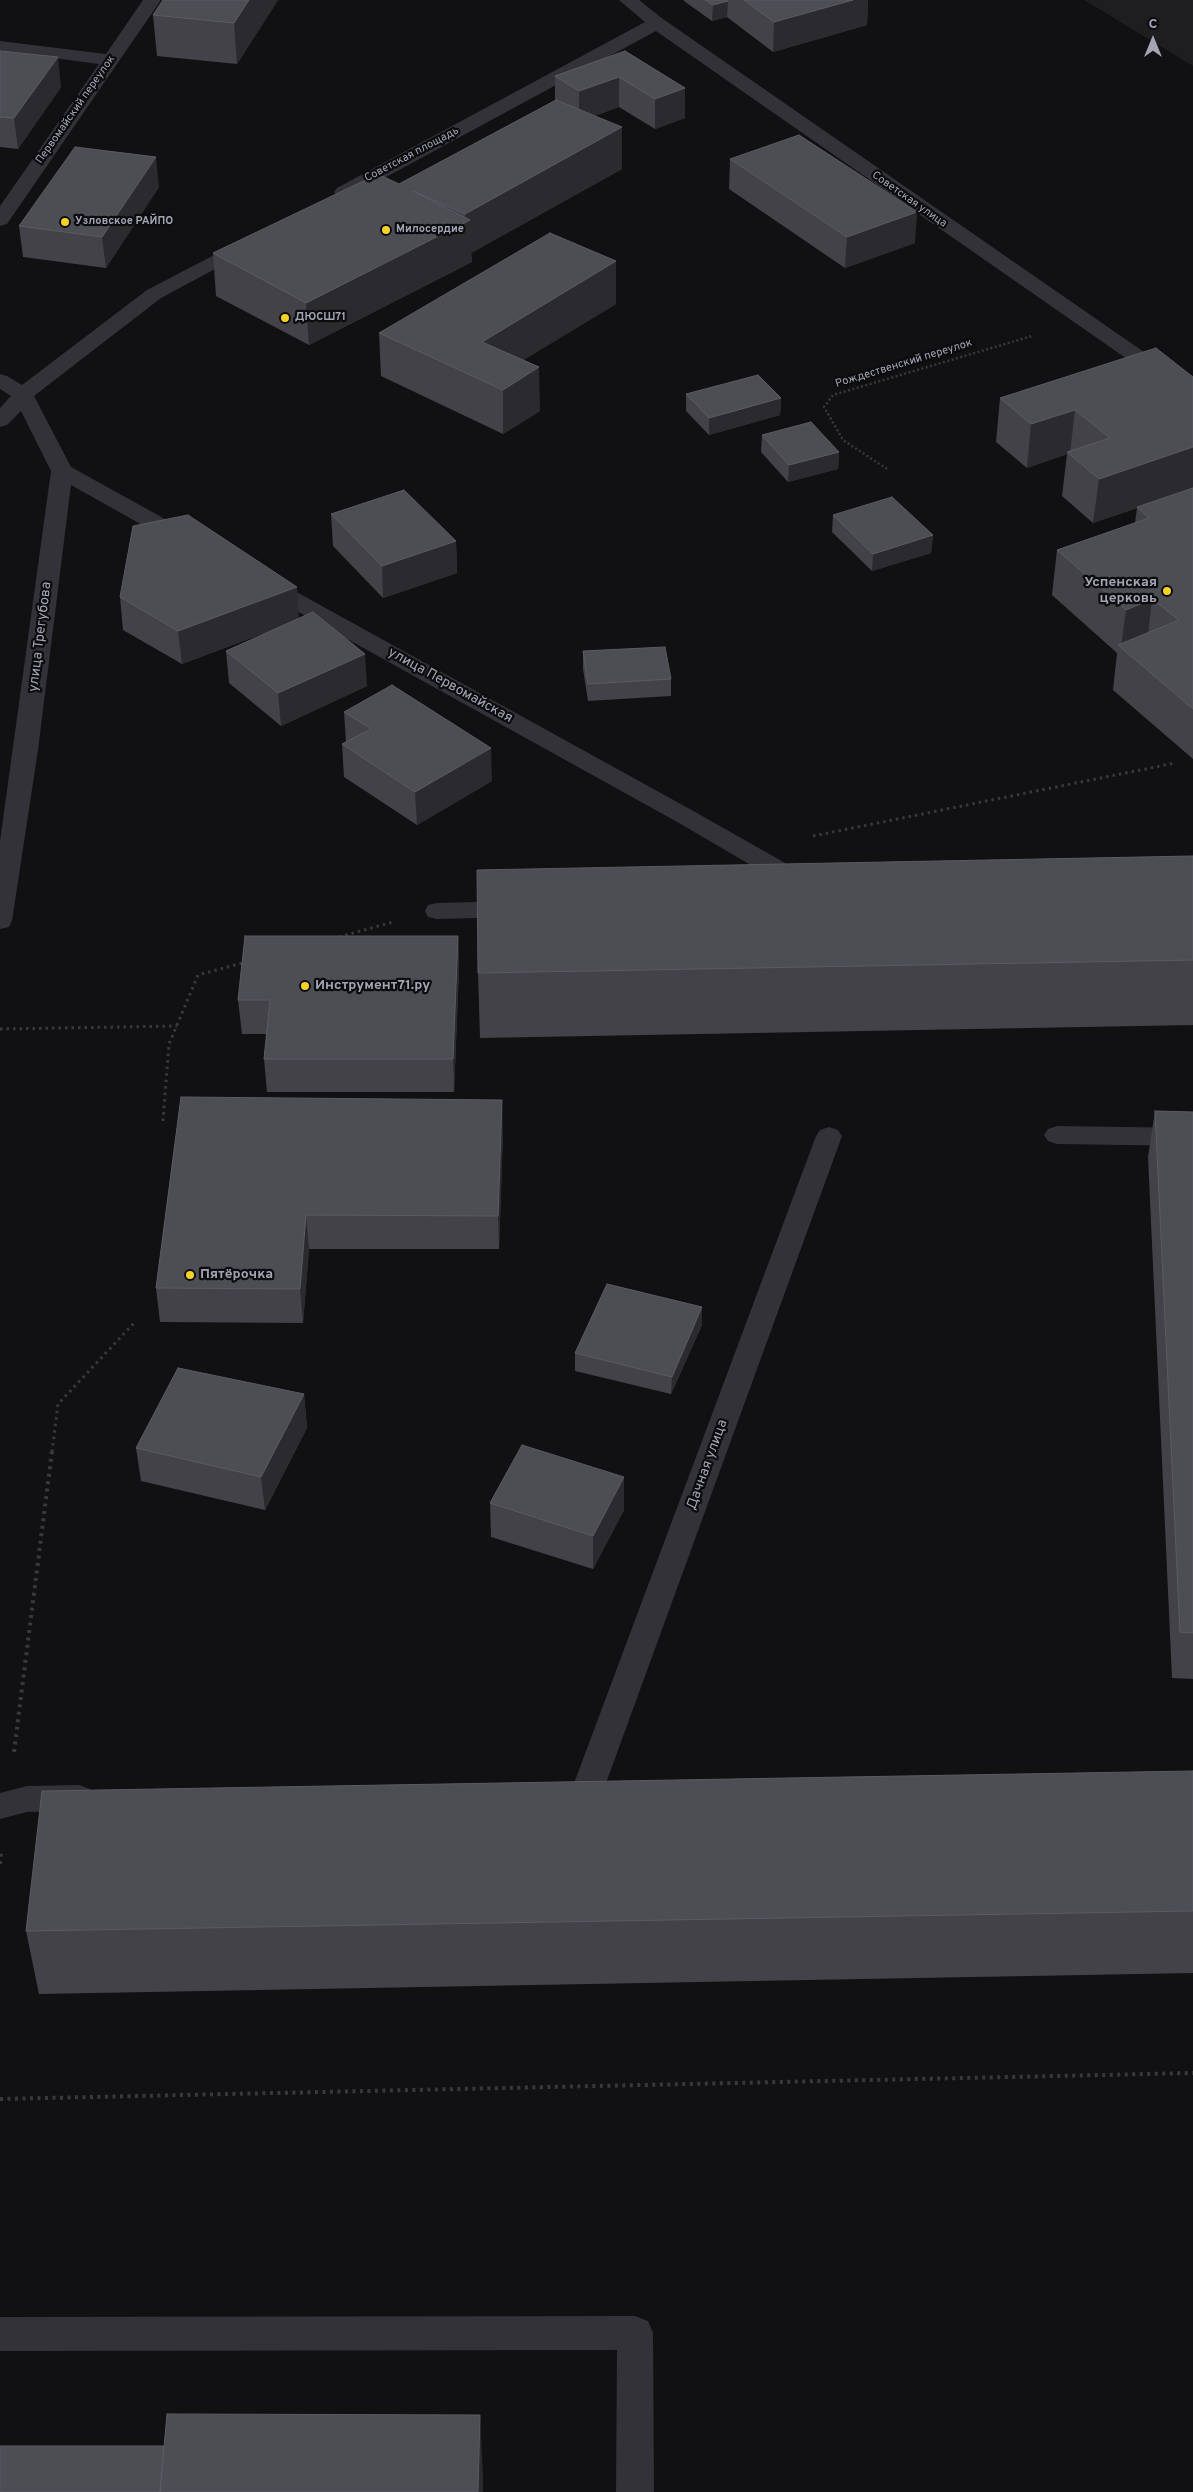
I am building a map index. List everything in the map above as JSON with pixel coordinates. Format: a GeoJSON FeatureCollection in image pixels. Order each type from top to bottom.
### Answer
{"type":"FeatureCollection","features":[{"type":"Feature","properties":{"kind":"street","name":"Первомайский переулок"},"geometry":{"type":"LineString","coordinates":[[0,220],[152,0]]}},
{"type":"Feature","properties":{"kind":"street","name":"Советская улица"},"geometry":{"type":"LineString","coordinates":[[628,0],[657,23],[1193,396]]}},
{"type":"Feature","properties":{"kind":"street","name":"Советская площадь"},"geometry":{"type":"LineString","coordinates":[[328,201],[657,23]]}},
{"type":"Feature","properties":{"kind":"street"},"geometry":{"type":"LineString","coordinates":[[0,46],[110,60]]}},
{"type":"Feature","properties":{"kind":"street"},"geometry":{"type":"LineString","coordinates":[[0,421],[23,395],[154,294],[267,233]]}},
{"type":"Feature","properties":{"kind":"street"},"geometry":{"type":"LineString","coordinates":[[0,380],[23,395],[62,471],[201,548]]}},
{"type":"Feature","properties":{"kind":"street","name":"улица Трегубова"},"geometry":{"type":"LineString","coordinates":[[0,922],[26,750],[62,471]]}},
{"type":"Feature","properties":{"kind":"street","name":"улица Первомайская"},"geometry":{"type":"LineString","coordinates":[[245,573],[762,861],[807,901]]}},
{"type":"Feature","properties":{"kind":"street"},"geometry":{"type":"LineString","coordinates":[[437,911],[537,909]]}},
{"type":"Feature","properties":{"kind":"street"},"geometry":{"type":"LineString","coordinates":[[1057,1135],[1193,1137]]}},
{"type":"Feature","properties":{"kind":"street","name":"Дачная улица"},"geometry":{"type":"LineString","coordinates":[[586,1794],[830,1136]]}},
{"type":"Feature","properties":{"kind":"street"},"geometry":{"type":"LineString","coordinates":[[4,1806],[27,1799],[107,1798]]}},
{"type":"Feature","properties":{"kind":"street"},"geometry":{"type":"LineString","coordinates":[[0,2334],[635,2333],[635,2492]]}},
{"type":"Feature","properties":{"kind":"path","name":"Рождественский переулок"},"geometry":{"type":"LineString","coordinates":[[887,469],[843,440],[824,407],[833,395],[1083,321]]}},
{"type":"Feature","properties":{"kind":"path"},"geometry":{"type":"LineString","coordinates":[[762,861],[805,838],[1175,763]]}},
{"type":"Feature","properties":{"kind":"path"},"geometry":{"type":"LineString","coordinates":[[332,939],[437,911]]}},
{"type":"Feature","properties":{"kind":"path"},"geometry":{"type":"LineString","coordinates":[[164,1121],[169,1044],[198,975],[255,959]]}},
{"type":"Feature","properties":{"kind":"path"},"geometry":{"type":"LineString","coordinates":[[0,1029],[177,1026]]}},
{"type":"Feature","properties":{"kind":"path"},"geometry":{"type":"LineString","coordinates":[[0,1864],[4,1806],[58,1404],[134,1323]]}},
{"type":"Feature","properties":{"kind":"path"},"geometry":{"type":"LineString","coordinates":[[0,2099],[1193,2074]]}},
{"type":"Feature","properties":{"kind":"shaded area"},"geometry":{"type":"Polygon","coordinates":[[[1084,0],[1193,0],[1193,66],[1084,0]]]}},
{"type":"Feature","properties":{"kind":"building"},"geometry":{"type":"Polygon","coordinates":[[[163,0],[249,0],[234,23],[153,15],[163,0]]]}},
{"type":"Feature","properties":{"kind":"building"},"geometry":{"type":"Polygon","coordinates":[[[705,0],[728,0],[728,1],[713,5],[705,0]]]}},
{"type":"Feature","properties":{"kind":"building"},"geometry":{"type":"Polygon","coordinates":[[[744,0],[853,0],[774,22],[744,0]]]}},
{"type":"Feature","properties":{"kind":"building"},"geometry":{"type":"Polygon","coordinates":[[[0,51],[58,57],[14,118],[0,117],[0,51]]]}},
{"type":"Feature","properties":{"kind":"building"},"geometry":{"type":"Polygon","coordinates":[[[625,51],[685,88],[655,99],[619,77],[579,91],[555,76],[625,51]]]}},
{"type":"Feature","properties":{"kind":"building"},"geometry":{"type":"Polygon","coordinates":[[[556,100],[622,127],[465,214],[413,191],[470,220],[306,303],[213,253],[378,174],[399,184],[556,100]]]}},
{"type":"Feature","properties":{"kind":"building"},"geometry":{"type":"Polygon","coordinates":[[[799,135],[917,212],[847,237],[730,159],[799,135]]]}},
{"type":"Feature","properties":{"kind":"building"},"geometry":{"type":"Polygon","coordinates":[[[75,147],[156,157],[102,237],[19,226],[75,147]]]}},
{"type":"Feature","properties":{"kind":"building"},"geometry":{"type":"Polygon","coordinates":[[[550,233],[616,261],[482,342],[539,367],[503,390],[379,333],[550,233]]]}},
{"type":"Feature","properties":{"kind":"building"},"geometry":{"type":"Polygon","coordinates":[[[1156,348],[1193,377],[1193,447],[1099,479],[1067,452],[1110,438],[1075,410],[1031,424],[1000,398],[1156,348]]]}},
{"type":"Feature","properties":{"kind":"building"},"geometry":{"type":"Polygon","coordinates":[[[758,375],[781,398],[709,418],[686,394],[758,375]]]}},
{"type":"Feature","properties":{"kind":"building"},"geometry":{"type":"Polygon","coordinates":[[[811,422],[839,452],[789,465],[762,435],[811,422]]]}},
{"type":"Feature","properties":{"kind":"building"},"geometry":{"type":"Polygon","coordinates":[[[1193,488],[1193,709],[1118,645],[1179,620],[1152,599],[1126,610],[1057,550],[1149,518],[1137,507],[1193,488]]]}},
{"type":"Feature","properties":{"kind":"building"},"geometry":{"type":"Polygon","coordinates":[[[404,490],[456,541],[382,566],[331,514],[404,490]]]}},
{"type":"Feature","properties":{"kind":"building"},"geometry":{"type":"Polygon","coordinates":[[[892,497],[933,535],[873,554],[833,515],[892,497]]]}},
{"type":"Feature","properties":{"kind":"building"},"geometry":{"type":"Polygon","coordinates":[[[188,515],[297,587],[178,631],[120,597],[133,526],[188,515]]]}},
{"type":"Feature","properties":{"kind":"building"},"geometry":{"type":"Polygon","coordinates":[[[313,612],[365,654],[278,693],[226,651],[313,612]]]}},
{"type":"Feature","properties":{"kind":"building"},"geometry":{"type":"Polygon","coordinates":[[[665,647],[671,679],[588,684],[583,651],[665,647]]]}},
{"type":"Feature","properties":{"kind":"building"},"geometry":{"type":"Polygon","coordinates":[[[392,685],[491,748],[415,792],[342,744],[371,729],[344,712],[392,685]]]}},
{"type":"Feature","properties":{"kind":"building"},"geometry":{"type":"Polygon","coordinates":[[[1193,856],[1193,960],[478,973],[477,870],[1193,856]]]}},
{"type":"Feature","properties":{"kind":"building"},"geometry":{"type":"Polygon","coordinates":[[[245,936],[458,936],[453,1059],[264,1059],[270,1000],[238,1000],[245,936]]]}},
{"type":"Feature","properties":{"kind":"building"},"geometry":{"type":"Polygon","coordinates":[[[181,1097],[502,1100],[498,1216],[306,1215],[300,1289],[156,1288],[181,1097]]]}},
{"type":"Feature","properties":{"kind":"building"},"geometry":{"type":"Polygon","coordinates":[[[1155,1111],[1193,1112],[1193,1633],[1180,1632],[1155,1111]]]}},
{"type":"Feature","properties":{"kind":"building"},"geometry":{"type":"Polygon","coordinates":[[[607,1284],[702,1307],[672,1377],[575,1353],[607,1284]]]}},
{"type":"Feature","properties":{"kind":"building"},"geometry":{"type":"Polygon","coordinates":[[[178,1368],[304,1394],[261,1477],[136,1448],[178,1368]]]}},
{"type":"Feature","properties":{"kind":"building"},"geometry":{"type":"Polygon","coordinates":[[[522,1445],[624,1477],[593,1536],[490,1503],[522,1445]]]}},
{"type":"Feature","properties":{"kind":"building"},"geometry":{"type":"Polygon","coordinates":[[[1193,1771],[1193,1911],[26,1931],[42,1791],[1193,1771]]]}},
{"type":"Feature","properties":{"kind":"building"},"geometry":{"type":"Polygon","coordinates":[[[167,2414],[480,2415],[478,2492],[160,2492],[167,2414]]]}},
{"type":"Feature","properties":{"kind":"building"},"geometry":{"type":"Polygon","coordinates":[[[0,2446],[164,2446],[160,2492],[0,2492],[0,2446]]]}},
{"type":"Feature","properties":{"kind":"place","name":"Узловское РАЙПО"},"geometry":{"type":"Point","coordinates":[65,222]}},
{"type":"Feature","properties":{"kind":"place","name":"Милосердие"},"geometry":{"type":"Point","coordinates":[386,230]}},
{"type":"Feature","properties":{"kind":"place","name":"ДЮСШ71"},"geometry":{"type":"Point","coordinates":[285,318]}},
{"type":"Feature","properties":{"kind":"place","name":"Успенская церковь"},"geometry":{"type":"Point","coordinates":[1167,591]}},
{"type":"Feature","properties":{"kind":"place","name":"Инструмент71.ру"},"geometry":{"type":"Point","coordinates":[305,986]}},
{"type":"Feature","properties":{"kind":"place","name":"Пятёрочка"},"geometry":{"type":"Point","coordinates":[190,1275]}}]}
